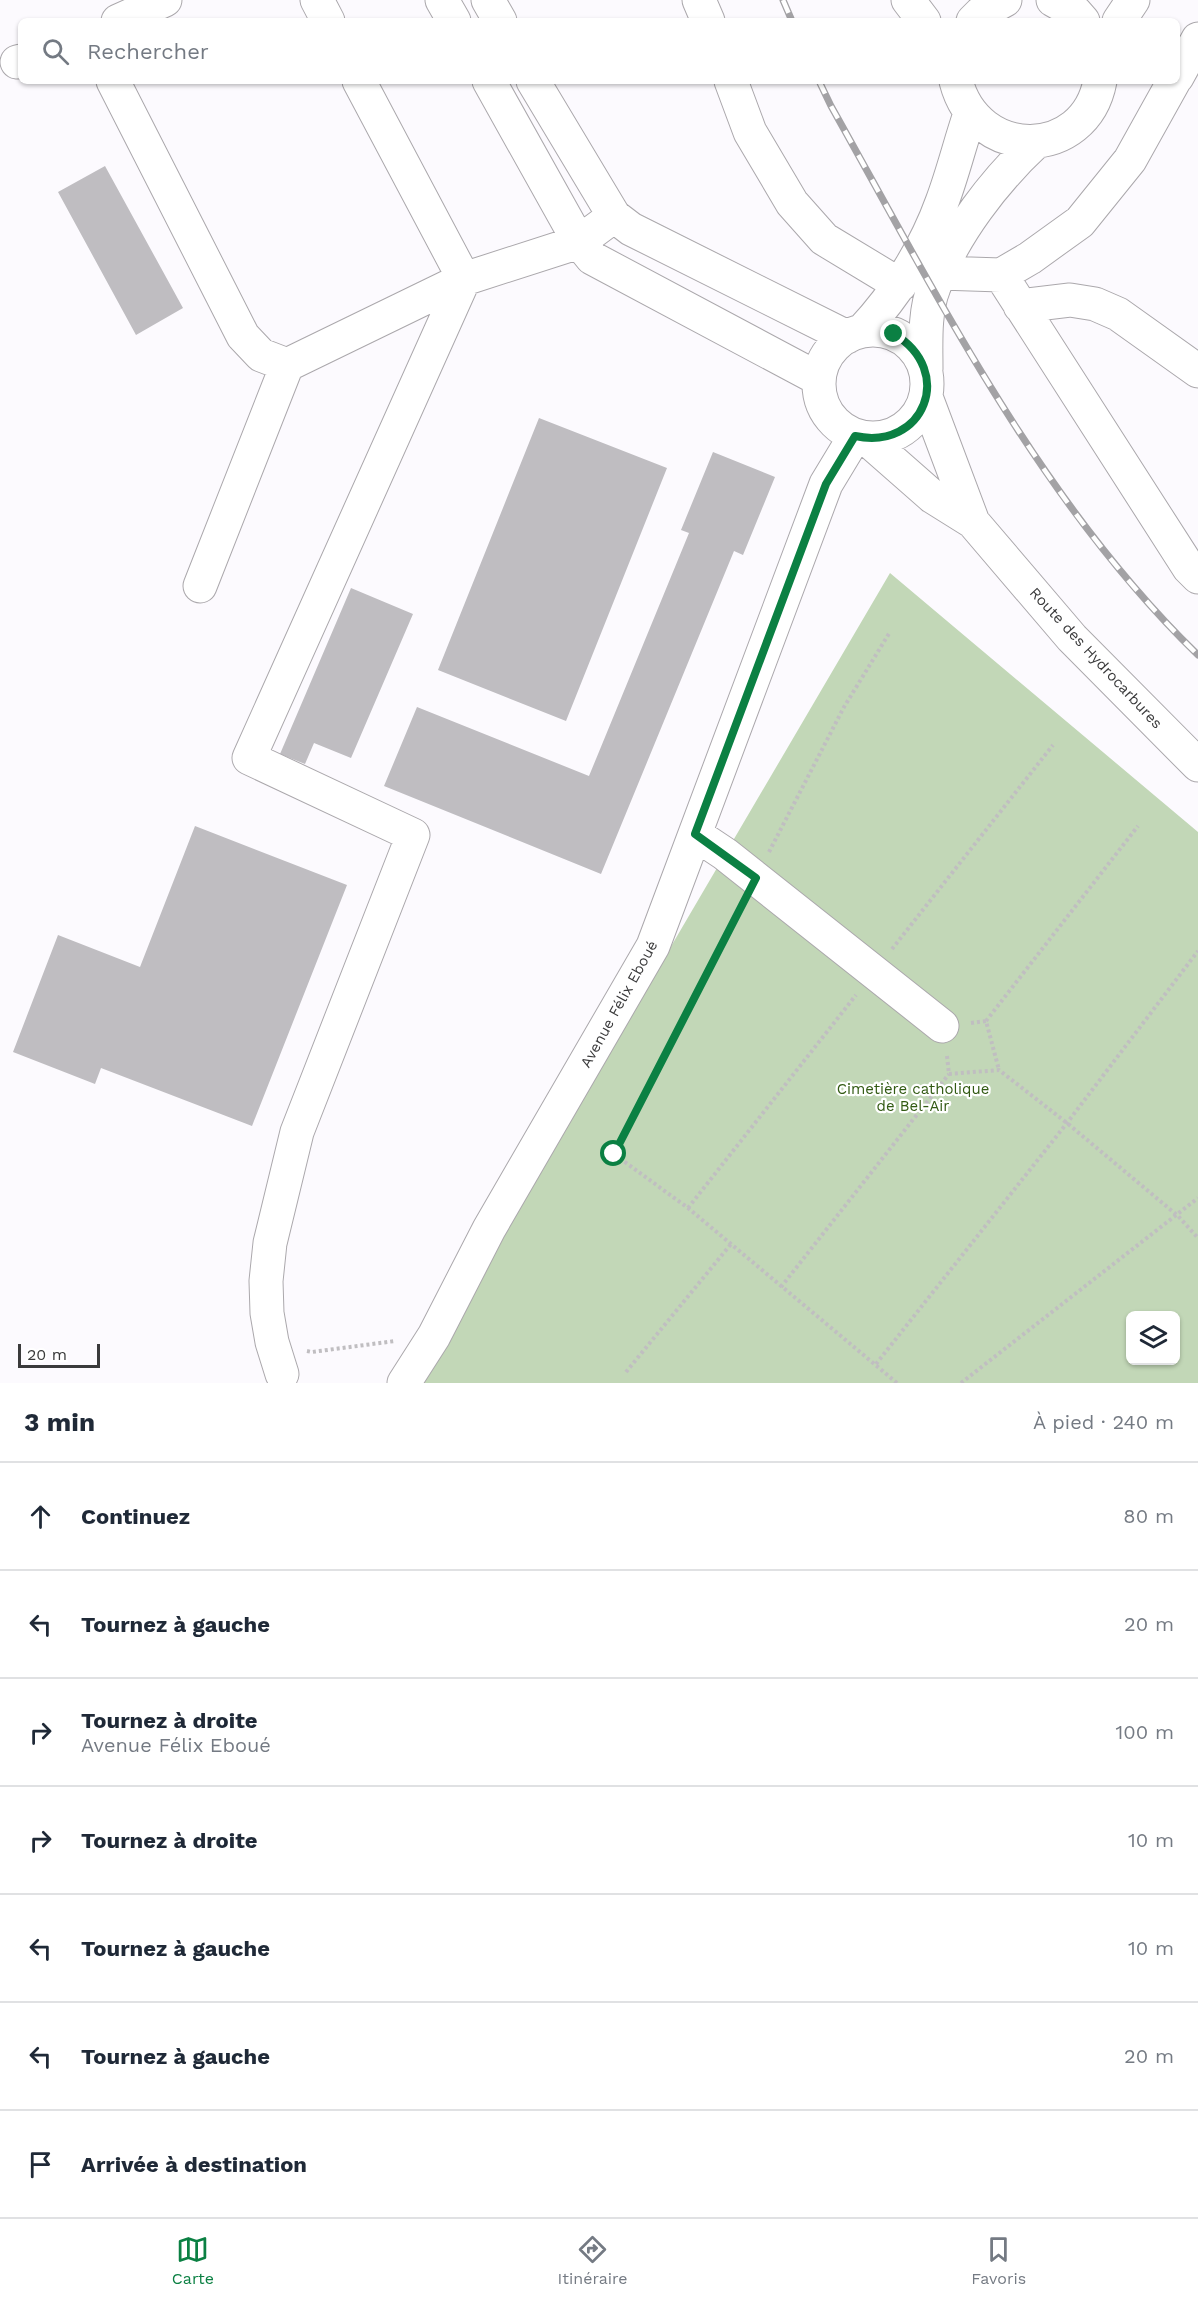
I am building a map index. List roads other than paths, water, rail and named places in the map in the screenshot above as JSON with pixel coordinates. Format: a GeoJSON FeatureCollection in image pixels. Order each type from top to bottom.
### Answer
{"type":"FeatureCollection","features":[{"type":"Feature","properties":{"kind":"street"},"geometry":{"type":"LineString","coordinates":[[125,18],[165,0]]}},
{"type":"Feature","properties":{"kind":"street"},"geometry":{"type":"LineString","coordinates":[[317,0],[326,18]]}},
{"type":"Feature","properties":{"kind":"street"},"geometry":{"type":"LineString","coordinates":[[442,0],[452,18]]}},
{"type":"Feature","properties":{"kind":"street"},"geometry":{"type":"LineString","coordinates":[[488,0],[498,18]]}},
{"type":"Feature","properties":{"kind":"street"},"geometry":{"type":"LineString","coordinates":[[699,0],[707,18]]}},
{"type":"Feature","properties":{"kind":"street"},"geometry":{"type":"LineString","coordinates":[[908,0],[922,18]]}},
{"type":"Feature","properties":{"kind":"street"},"geometry":{"type":"LineString","coordinates":[[976,18],[1005,0]]}},
{"type":"Feature","properties":{"kind":"street"},"geometry":{"type":"LineString","coordinates":[[1121,18],[1133,0]]}},
{"type":"Feature","properties":{"kind":"street"},"geometry":{"type":"LineString","coordinates":[[1180,71],[1198,39]]}},
{"type":"Feature","properties":{"kind":"street"},"geometry":{"type":"LineString","coordinates":[[115,84],[243,336],[261,355],[287,365]]}},
{"type":"Feature","properties":{"kind":"street"},"geometry":{"type":"LineString","coordinates":[[361,84],[464,279]]}},
{"type":"Feature","properties":{"kind":"street"},"geometry":{"type":"LineString","coordinates":[[491,84],[579,242],[592,258],[819,379]]}},
{"type":"Feature","properties":{"kind":"street"},"geometry":{"type":"LineString","coordinates":[[535,84],[614,216],[631,229],[854,334],[878,330],[901,338],[918,354],[926,383]]}},
{"type":"Feature","properties":{"kind":"street"},"geometry":{"type":"LineString","coordinates":[[732,84],[750,132],[792,203],[824,239],[900,285]]}},
{"type":"Feature","properties":{"kind":"street"},"geometry":{"type":"LineString","coordinates":[[957,84],[960,97],[970,114],[988,131],[1011,140],[1036,142],[1057,136],[1075,126],[1089,110],[1099,84]]}},
{"type":"Feature","properties":{"kind":"street"},"geometry":{"type":"LineString","coordinates":[[940,273],[1001,275],[1030,258],[1080,222],[1130,160],[1172,84]]}},
{"type":"Feature","properties":{"kind":"street"},"geometry":{"type":"LineString","coordinates":[[970,114],[942,203],[900,285],[854,334],[833,347],[824,361],[819,379],[820,397],[827,414],[839,427],[861,437],[883,438],[897,433],[910,424],[920,411],[926,383],[928,312],[933,288],[951,250],[985,197],[1008,168],[1036,142]]}},
{"type":"Feature","properties":{"kind":"street"},"geometry":{"type":"LineString","coordinates":[[200,586],[287,365],[464,279],[579,242],[614,216]]}},
{"type":"Feature","properties":{"kind":"street"},"geometry":{"type":"LineString","coordinates":[[1001,275],[1189,568],[1198,577]]}},
{"type":"Feature","properties":{"kind":"street"},"geometry":{"type":"LineString","coordinates":[[282,1374],[272,1342],[267,1313],[266,1281],[270,1243],[297,1132],[413,835],[249,758],[464,279]]}},
{"type":"Feature","properties":{"kind":"street"},"geometry":{"type":"LineString","coordinates":[[1020,306],[1070,300],[1095,304],[1118,314],[1198,371]]}},
{"type":"Feature","properties":{"kind":"street","name":"Route des Hydrocarbures"},"geometry":{"type":"LineString","coordinates":[[926,383],[973,522]]}},
{"type":"Feature","properties":{"kind":"street","name":"Route des Hydrocarbures"},"geometry":{"type":"LineString","coordinates":[[861,437],[933,497],[973,522],[1072,638],[1198,765]]}},
{"type":"Feature","properties":{"kind":"street","name":"Avenue Félix Eboué"},"geometry":{"type":"LineString","coordinates":[[404,1383],[434,1336],[489,1229],[653,946],[826,484],[861,437]]}},
{"type":"Feature","properties":{"kind":"street"},"geometry":{"type":"LineString","coordinates":[[695,834],[756,878],[942,1026]]}},
{"type":"Feature","properties":{"kind":"railway"},"geometry":{"type":"LineString","coordinates":[[783,0],[791,18]]}},
{"type":"Feature","properties":{"kind":"railway"},"geometry":{"type":"LineString","coordinates":[[820,84],[952,322],[1040,464],[1089,531],[1141,595],[1198,655]]}},
{"type":"Feature","properties":{"kind":"park label","name":"Cimetière catholique de Bel-Air"},"geometry":{"type":"Point","coordinates":[913,1098]}}]}
